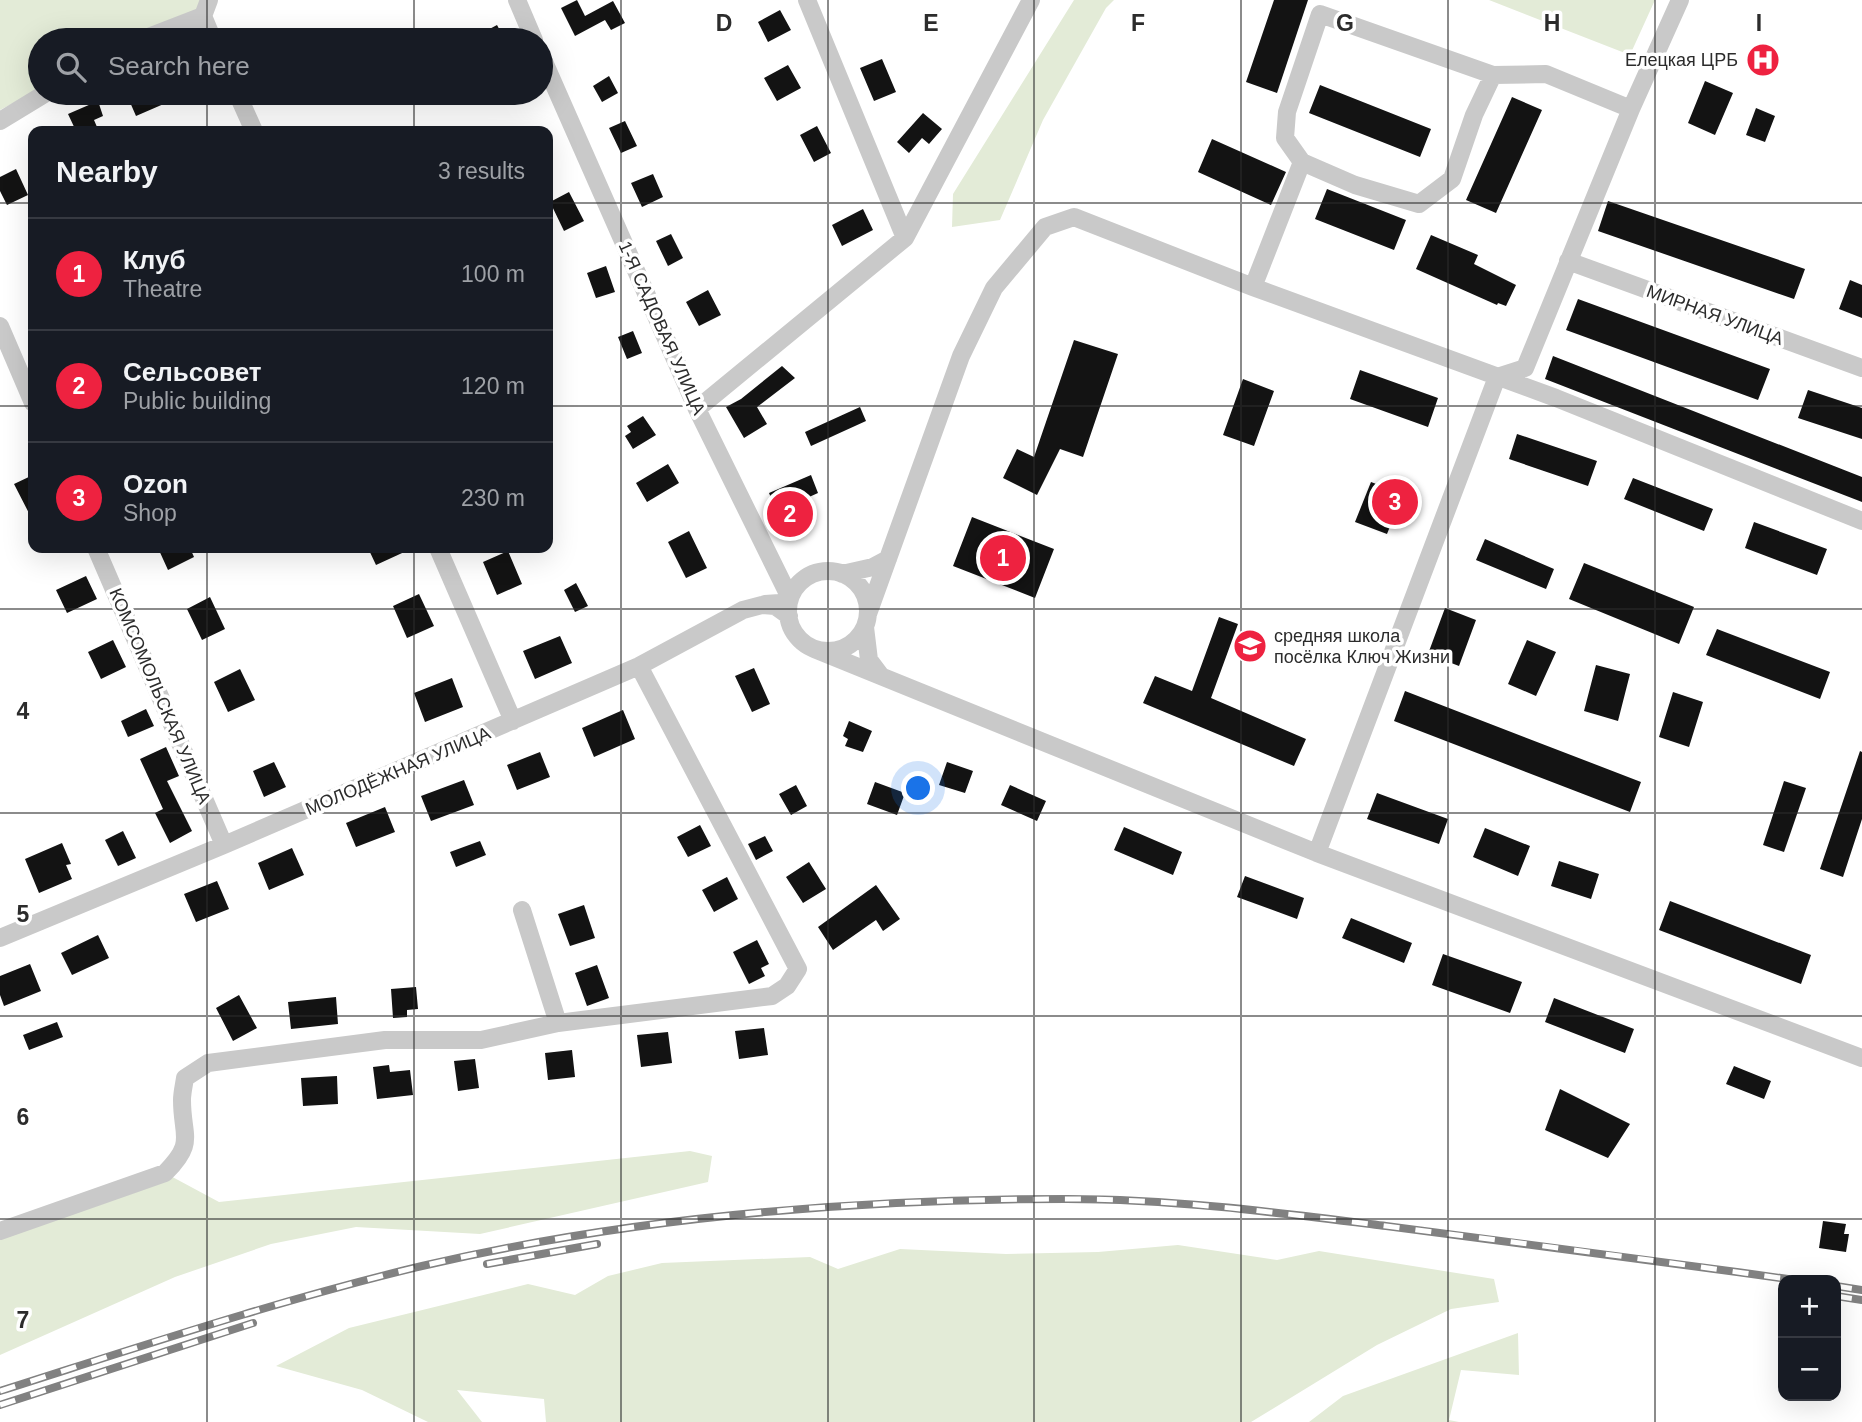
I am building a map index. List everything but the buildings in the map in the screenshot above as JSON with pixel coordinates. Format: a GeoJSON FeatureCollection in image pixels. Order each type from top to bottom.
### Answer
{"type":"FeatureCollection","features":[{"type":"Feature","properties":{"kind":"street"},"geometry":{"type":"LineString","coordinates":[[517,0],[529,28]]}},
{"type":"Feature","properties":{"kind":"street"},"geometry":{"type":"LineString","coordinates":[[807,0],[905,238]]}},
{"type":"Feature","properties":{"kind":"street"},"geometry":{"type":"LineString","coordinates":[[697,409],[905,238],[1031,0]]}},
{"type":"Feature","properties":{"kind":"street"},"geometry":{"type":"LineString","coordinates":[[1497,377],[1525,368],[1630,109],[1680,0]]}},
{"type":"Feature","properties":{"kind":"street"},"geometry":{"type":"LineString","coordinates":[[165,28],[206,8],[211,28]]}},
{"type":"Feature","properties":{"kind":"street"},"geometry":{"type":"LineString","coordinates":[[1493,75],[1474,115],[1452,179],[1419,204],[1355,184],[1302,162],[1285,138],[1287,112],[1320,14],[1493,75],[1546,74],[1630,109]]}},
{"type":"Feature","properties":{"kind":"street","name":"1-Я САДОВАЯ УЛИЦА"},"geometry":{"type":"LineString","coordinates":[[553,82],[697,409],[790,607]]}},
{"type":"Feature","properties":{"kind":"street"},"geometry":{"type":"LineString","coordinates":[[0,121],[28,104]]}},
{"type":"Feature","properties":{"kind":"street"},"geometry":{"type":"LineString","coordinates":[[242,105],[252,126]]}},
{"type":"Feature","properties":{"kind":"street"},"geometry":{"type":"LineString","coordinates":[[1254,287],[1278,218],[1302,162]]}},
{"type":"Feature","properties":{"kind":"street"},"geometry":{"type":"LineString","coordinates":[[814,649],[828,651],[851,646],[866,620],[961,356],[994,288],[1045,227],[1074,217],[1254,287],[1556,398],[1862,521]]}},
{"type":"Feature","properties":{"kind":"street","name":"МИРНАЯ УЛИЦА"},"geometry":{"type":"LineString","coordinates":[[1568,261],[1862,368]]}},
{"type":"Feature","properties":{"kind":"street"},"geometry":{"type":"LineString","coordinates":[[0,326],[28,391]]}},
{"type":"Feature","properties":{"kind":"street"},"geometry":{"type":"LineString","coordinates":[[1317,853],[1497,377]]}},
{"type":"Feature","properties":{"kind":"street","name":"КОМСОМОЛЬСКАЯ УЛИЦА"},"geometry":{"type":"LineString","coordinates":[[98,553],[224,845]]}},
{"type":"Feature","properties":{"kind":"street"},"geometry":{"type":"LineString","coordinates":[[440,553],[513,721]]}},
{"type":"Feature","properties":{"kind":"street"},"geometry":{"type":"LineString","coordinates":[[842,574],[873,567],[888,559]]}},
{"type":"Feature","properties":{"kind":"street"},"geometry":{"type":"LineString","coordinates":[[881,676],[869,660],[863,592],[854,581],[842,574],[828,571],[818,573],[799,584],[790,607],[796,635],[814,649],[1317,853],[1862,1058]]}},
{"type":"Feature","properties":{"kind":"street","name":"МОЛОДЁЖНАЯ УЛИЦА"},"geometry":{"type":"LineString","coordinates":[[0,937],[224,845],[639,666],[743,610],[762,605],[790,607]]}},
{"type":"Feature","properties":{"kind":"street"},"geometry":{"type":"LineString","coordinates":[[0,1231],[165,1173],[179,1159],[187,1138],[182,1101],[185,1078],[208,1063],[385,1040],[481,1040],[558,1023],[772,996],[787,986],[798,969],[639,666]]}},
{"type":"Feature","properties":{"kind":"street"},"geometry":{"type":"LineString","coordinates":[[522,910],[558,1023]]}},
{"type":"Feature","properties":{"kind":"green space"},"geometry":{"type":"Polygon","coordinates":[[[0,0],[209,0],[203,16],[172,28],[28,28],[28,95],[0,110],[0,0]]]}},
{"type":"Feature","properties":{"kind":"green space"},"geometry":{"type":"Polygon","coordinates":[[[1074,0],[1114,0],[1106,8],[1043,120],[1000,220],[952,227],[953,194],[1074,0]]]}},
{"type":"Feature","properties":{"kind":"green space"},"geometry":{"type":"Polygon","coordinates":[[[1489,0],[1655,0],[1630,55],[1489,0]]]}},
{"type":"Feature","properties":{"kind":"green space"},"geometry":{"type":"Polygon","coordinates":[[[690,1151],[712,1156],[708,1182],[480,1234],[356,1227],[271,1244],[175,1277],[0,1355],[0,1231],[165,1173],[219,1202],[690,1151]]]}},
{"type":"Feature","properties":{"kind":"green space"},"geometry":{"type":"Polygon","coordinates":[[[1178,1245],[1277,1260],[1319,1251],[1494,1279],[1499,1302],[1451,1309],[1377,1345],[1251,1422],[546,1422],[544,1399],[457,1390],[482,1422],[428,1422],[362,1390],[276,1366],[349,1328],[528,1284],[575,1295],[608,1276],[662,1263],[810,1257],[838,1269],[900,1249],[1006,1254],[1098,1252],[1178,1245]]]}},
{"type":"Feature","properties":{"kind":"green space"},"geometry":{"type":"Polygon","coordinates":[[[1518,1333],[1519,1375],[1461,1370],[1449,1420],[1459,1422],[1309,1422],[1343,1396],[1518,1333]]]}},
{"type":"Feature","properties":{"kind":"railway"},"geometry":{"type":"LineString","coordinates":[[0,1391],[262,1309],[422,1266],[501,1249],[661,1223],[823,1207],[1067,1199],[1187,1204],[1386,1226],[1778,1278]]}},
{"type":"Feature","properties":{"kind":"railway"},"geometry":{"type":"LineString","coordinates":[[487,1264],[597,1244]]}},
{"type":"Feature","properties":{"kind":"railway"},"geometry":{"type":"LineString","coordinates":[[1841,1287],[1862,1290]]}},
{"type":"Feature","properties":{"kind":"railway"},"geometry":{"type":"LineString","coordinates":[[1841,1297],[1862,1300]]}},
{"type":"Feature","properties":{"kind":"railway"},"geometry":{"type":"LineString","coordinates":[[0,1405],[253,1323]]}},
{"type":"Feature","properties":{"kind":"place","name":"Елецкая ЦРБ"},"geometry":{"type":"Point","coordinates":[1763,60]}},
{"type":"Feature","properties":{"kind":"place","name":"Ozon"},"geometry":{"type":"Point","coordinates":[1395,502]}},
{"type":"Feature","properties":{"kind":"place","name":"Сельсовет"},"geometry":{"type":"Point","coordinates":[790,514]}},
{"type":"Feature","properties":{"kind":"place","name":"Клуб"},"geometry":{"type":"Point","coordinates":[1003,558]}},
{"type":"Feature","properties":{"kind":"place","name":"средняя школа посёлка Ключ Жизни"},"geometry":{"type":"Point","coordinates":[1250,646]}}]}
